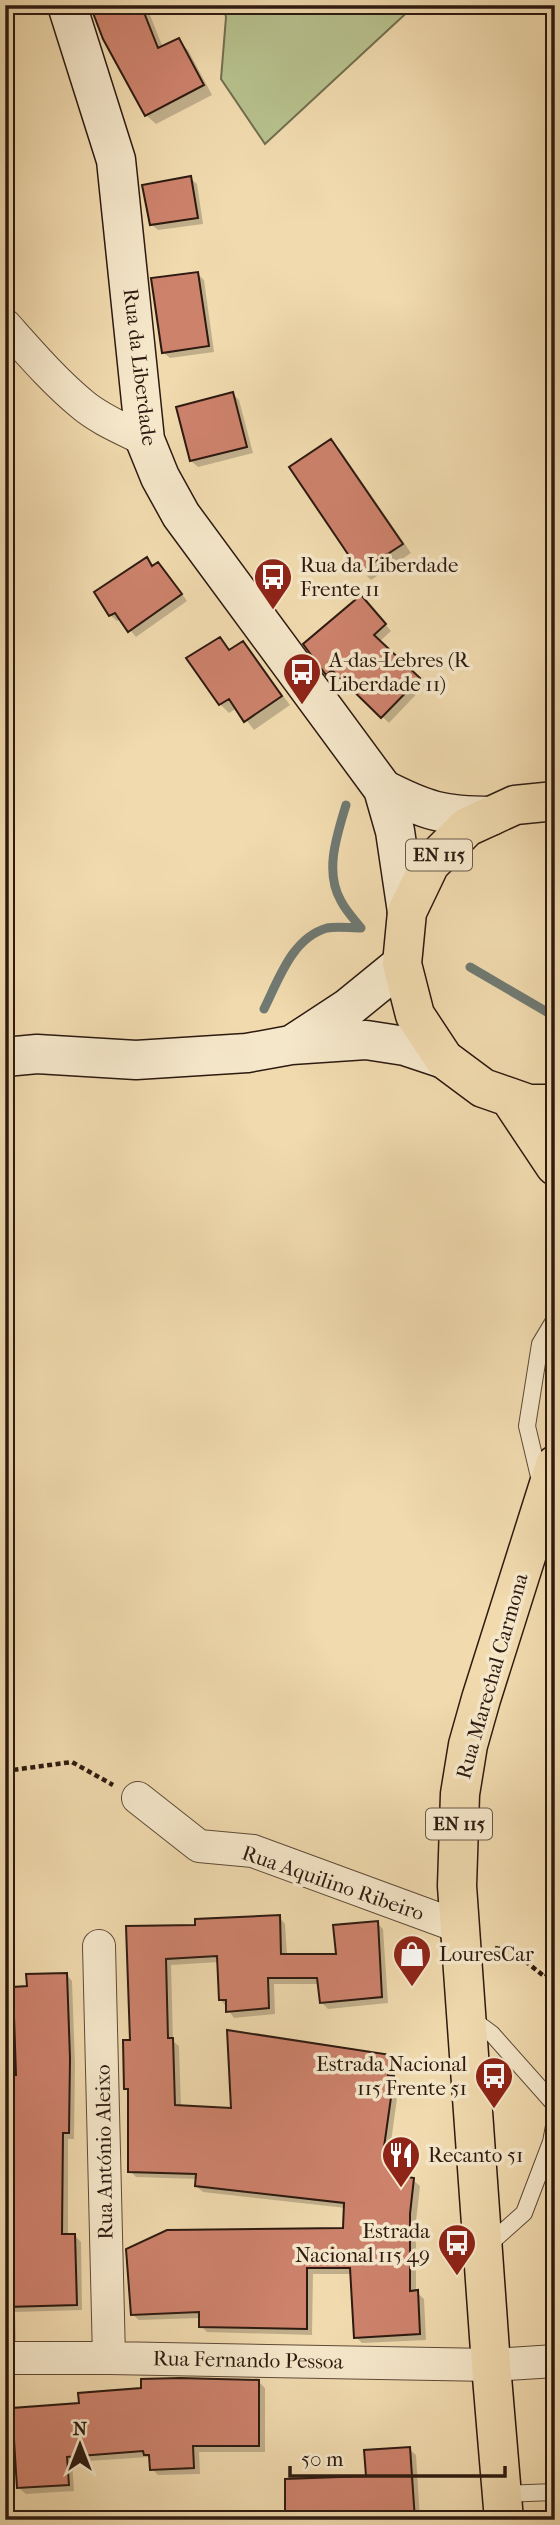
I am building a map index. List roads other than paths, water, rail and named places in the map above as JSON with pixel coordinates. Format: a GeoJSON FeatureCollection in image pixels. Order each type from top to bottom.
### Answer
{"type":"FeatureCollection","features":[{"type":"Feature","properties":{"kind":"main road","name":"EN 115"},"geometry":{"type":"LineString","coordinates":[[555,802],[516,805],[467,827],[430,864],[407,912],[402,964],[415,1015],[444,1059],[483,1088],[529,1104],[555,1104]]}},
{"type":"Feature","properties":{"kind":"main road"},"geometry":{"type":"LineString","coordinates":[[509,1097],[555,1166]]}},
{"type":"Feature","properties":{"kind":"main road","name":"Rua Marechal Carmona"},"geometry":{"type":"LineString","coordinates":[[503,2507],[457,1886],[460,1794],[468,1745],[509,1609],[550,1494],[555,1465]]}},
{"type":"Feature","properties":{"kind":"street","name":"Rua da Liberdade"},"geometry":{"type":"LineString","coordinates":[[67,5],[116,159],[145,440],[160,477],[181,515],[383,789],[395,831],[407,912]]}},
{"type":"Feature","properties":{"kind":"street"},"geometry":{"type":"LineString","coordinates":[[5,325],[37,361],[83,405],[145,440]]}},
{"type":"Feature","properties":{"kind":"street","name":"Rua da Liberdade"},"geometry":{"type":"LineString","coordinates":[[383,789],[420,808],[443,814],[491,816]]}},
{"type":"Feature","properties":{"kind":"street"},"geometry":{"type":"LineString","coordinates":[[291,1045],[348,1008],[402,964]]}},
{"type":"Feature","properties":{"kind":"street"},"geometry":{"type":"LineString","coordinates":[[5,1058],[37,1054],[136,1060],[366,1040],[405,1046],[444,1059]]}},
{"type":"Feature","properties":{"kind":"street","name":"Rua Aquilino Ribeiro"},"geometry":{"type":"LineString","coordinates":[[138,1798],[199,1846],[253,1851],[460,1934]]}},
{"type":"Feature","properties":{"kind":"street","name":"Rua António Aleixo"},"geometry":{"type":"LineString","coordinates":[[99,1945],[108,2358]]}},
{"type":"Feature","properties":{"kind":"street","name":"Rua Fernando Pessoa"},"geometry":{"type":"LineString","coordinates":[[5,2358],[491,2365],[555,2361]]}},
{"type":"Feature","properties":{"kind":"lane"},"geometry":{"type":"LineString","coordinates":[[550,1494],[527,1426],[541,1343],[555,1319]]}},
{"type":"Feature","properties":{"kind":"lane"},"geometry":{"type":"LineString","coordinates":[[465,2014],[492,2034],[555,2105]]}},
{"type":"Feature","properties":{"kind":"lane"},"geometry":{"type":"LineString","coordinates":[[482,2250],[524,2213],[551,2142],[555,2121]]}},
{"type":"Feature","properties":{"kind":"lane"},"geometry":{"type":"LineString","coordinates":[[503,2507],[555,2492]]}},
{"type":"Feature","properties":{"kind":"waterway"},"geometry":{"type":"LineString","coordinates":[[346,805],[334,853],[333,878],[343,905],[361,928]]}},
{"type":"Feature","properties":{"kind":"waterway"},"geometry":{"type":"LineString","coordinates":[[264,1009],[288,961],[304,941],[327,928],[361,928]]}},
{"type":"Feature","properties":{"kind":"waterway"},"geometry":{"type":"LineString","coordinates":[[470,967],[547,1012],[555,1014]]}},
{"type":"Feature","properties":{"kind":"place","name":"Rua da Liberdade Frente 11"},"geometry":{"type":"Point","coordinates":[273,611]}},
{"type":"Feature","properties":{"kind":"place","name":"A-das-Lebres (R Liberdade 11)"},"geometry":{"type":"Point","coordinates":[302,706]}},
{"type":"Feature","properties":{"kind":"place","name":"LouresCar"},"geometry":{"type":"Point","coordinates":[412,1988]}},
{"type":"Feature","properties":{"kind":"place","name":"Estrada Nacional 115 Frente 51"},"geometry":{"type":"Point","coordinates":[494,2110]}},
{"type":"Feature","properties":{"kind":"place","name":"Recanto 51"},"geometry":{"type":"Point","coordinates":[401,2189]}},
{"type":"Feature","properties":{"kind":"place","name":"Estrada Nacional 115 49"},"geometry":{"type":"Point","coordinates":[457,2277]}}]}
